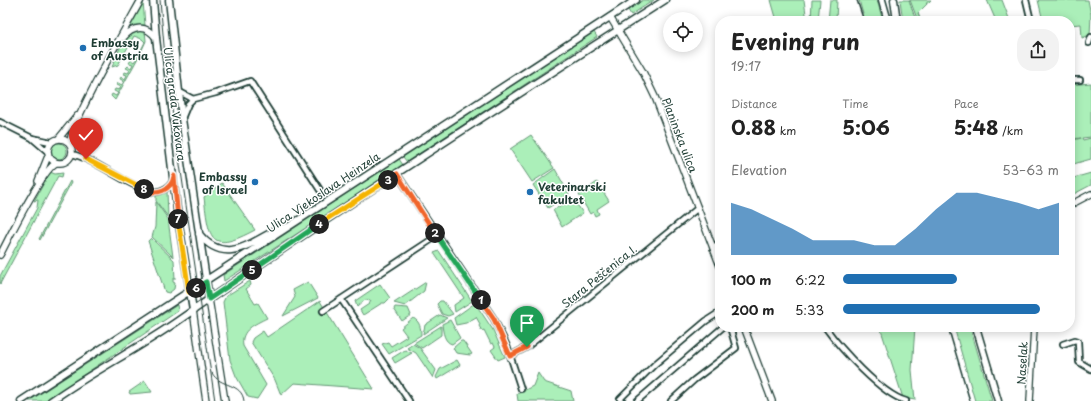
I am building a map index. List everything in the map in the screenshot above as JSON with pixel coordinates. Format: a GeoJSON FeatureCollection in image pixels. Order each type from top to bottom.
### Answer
{"type":"FeatureCollection","features":[{"type":"Feature","properties":{"kind":"main road","name":"Ulica grada Vukovara"},"geometry":{"type":"LineString","coordinates":[[153,0],[156,38],[174,176],[179,228],[192,310]]}},
{"type":"Feature","properties":{"kind":"main road","name":"Ulica grada Vukovara"},"geometry":{"type":"LineString","coordinates":[[169,0],[178,91],[198,234],[209,299]]}},
{"type":"Feature","properties":{"kind":"main road","name":"Ulica Vjekoslava Heinzela"},"geometry":{"type":"LineString","coordinates":[[21,401],[206,282],[384,163],[636,0]]}},
{"type":"Feature","properties":{"kind":"main road"},"geometry":{"type":"LineString","coordinates":[[51,401],[209,299],[324,221],[665,0]]}},
{"type":"Feature","properties":{"kind":"main road"},"geometry":{"type":"LineString","coordinates":[[882,0],[887,16]]}},
{"type":"Feature","properties":{"kind":"main road"},"geometry":{"type":"LineString","coordinates":[[894,0],[896,16]]}},
{"type":"Feature","properties":{"kind":"main road"},"geometry":{"type":"LineString","coordinates":[[198,234],[213,247],[221,250],[235,251],[278,228],[292,225]]}},
{"type":"Feature","properties":{"kind":"main road"},"geometry":{"type":"LineString","coordinates":[[977,332],[998,401]]}},
{"type":"Feature","properties":{"kind":"street"},"geometry":{"type":"LineString","coordinates":[[72,154],[70,137],[81,111],[141,0]]}},
{"type":"Feature","properties":{"kind":"street"},"geometry":{"type":"LineString","coordinates":[[1026,0],[1030,16]]}},
{"type":"Feature","properties":{"kind":"street","name":"Planinska ulica"},"geometry":{"type":"LineString","coordinates":[[610,17],[643,72],[655,97],[715,253]]}},
{"type":"Feature","properties":{"kind":"street"},"geometry":{"type":"LineString","coordinates":[[118,45],[127,34],[137,28],[147,29],[156,38]]}},
{"type":"Feature","properties":{"kind":"street"},"geometry":{"type":"LineString","coordinates":[[1089,43],[1091,37]]}},
{"type":"Feature","properties":{"kind":"street"},"geometry":{"type":"LineString","coordinates":[[1075,80],[1080,80]]}},
{"type":"Feature","properties":{"kind":"street","name":"Ulica grada Vukovara"},"geometry":{"type":"LineString","coordinates":[[182,119],[186,107],[193,99],[216,93],[250,81]]}},
{"type":"Feature","properties":{"kind":"street","name":"Ulica Vjekoslava Heinzela"},"geometry":{"type":"LineString","coordinates":[[250,81],[320,190]]}},
{"type":"Feature","properties":{"kind":"street","name":"Ulica grada Vukovara"},"geometry":{"type":"LineString","coordinates":[[178,91],[193,99]]}},
{"type":"Feature","properties":{"kind":"street"},"geometry":{"type":"LineString","coordinates":[[0,122],[32,138],[51,142],[59,138],[81,111]]}},
{"type":"Feature","properties":{"kind":"street"},"geometry":{"type":"LineString","coordinates":[[32,138],[56,163]]}},
{"type":"Feature","properties":{"kind":"street"},"geometry":{"type":"LineString","coordinates":[[59,138],[70,143]]}},
{"type":"Feature","properties":{"kind":"street"},"geometry":{"type":"LineString","coordinates":[[38,185],[51,142]]}},
{"type":"Feature","properties":{"kind":"street"},"geometry":{"type":"LineString","coordinates":[[72,154],[92,162],[149,192],[164,190],[172,184],[174,176]]}},
{"type":"Feature","properties":{"kind":"street"},"geometry":{"type":"LineString","coordinates":[[0,255],[38,185],[51,166],[56,163],[65,162],[72,154]]}},
{"type":"Feature","properties":{"kind":"street"},"geometry":{"type":"LineString","coordinates":[[397,174],[437,236],[494,319],[510,356],[521,389]]}},
{"type":"Feature","properties":{"kind":"street"},"geometry":{"type":"LineString","coordinates":[[1075,202],[1091,194]]}},
{"type":"Feature","properties":{"kind":"street","name":"Stara Peščenica I."},"geometry":{"type":"LineString","coordinates":[[510,356],[523,349],[698,208]]}},
{"type":"Feature","properties":{"kind":"street"},"geometry":{"type":"LineString","coordinates":[[323,311],[437,236]]}},
{"type":"Feature","properties":{"kind":"street","name":"Ulica grada Vukovara"},"geometry":{"type":"LineString","coordinates":[[209,299],[225,401]]}},
{"type":"Feature","properties":{"kind":"street"},"geometry":{"type":"LineString","coordinates":[[342,299],[409,401]]}},
{"type":"Feature","properties":{"kind":"street","name":"Ulica grada Vukovara"},"geometry":{"type":"LineString","coordinates":[[192,310],[206,401]]}},
{"type":"Feature","properties":{"kind":"street"},"geometry":{"type":"LineString","coordinates":[[620,399],[656,364],[706,321],[715,315]]}},
{"type":"Feature","properties":{"kind":"street"},"geometry":{"type":"LineString","coordinates":[[637,401],[717,332]]}},
{"type":"Feature","properties":{"kind":"street"},"geometry":{"type":"LineString","coordinates":[[671,401],[694,380],[736,348],[731,332]]}},
{"type":"Feature","properties":{"kind":"street"},"geometry":{"type":"LineString","coordinates":[[746,332],[772,401]]}},
{"type":"Feature","properties":{"kind":"street"},"geometry":{"type":"LineString","coordinates":[[829,332],[840,346],[880,386],[898,399],[906,401]]}},
{"type":"Feature","properties":{"kind":"street","name":"Naselak"},"geometry":{"type":"LineString","coordinates":[[1030,401],[1034,332]]}},
{"type":"Feature","properties":{"kind":"street"},"geometry":{"type":"LineString","coordinates":[[1063,344],[1075,340],[1078,341],[1079,362],[1091,369]]}},
{"type":"Feature","properties":{"kind":"green space"},"geometry":{"type":"Polygon","coordinates":[[[643,0],[654,0],[631,15],[628,10],[643,0]]]}},
{"type":"Feature","properties":{"kind":"green space"},"geometry":{"type":"Polygon","coordinates":[[[771,0],[804,0],[806,16],[776,16],[771,0]]]}},
{"type":"Feature","properties":{"kind":"green space"},"geometry":{"type":"Polygon","coordinates":[[[812,0],[820,0],[818,16],[811,16],[812,0]]]}},
{"type":"Feature","properties":{"kind":"green space"},"geometry":{"type":"Polygon","coordinates":[[[830,0],[837,0],[836,16],[828,16],[830,0]]]}},
{"type":"Feature","properties":{"kind":"green space"},"geometry":{"type":"Polygon","coordinates":[[[859,0],[877,0],[882,16],[864,16],[859,0]]]}},
{"type":"Feature","properties":{"kind":"green space"},"geometry":{"type":"Polygon","coordinates":[[[900,0],[909,0],[914,16],[902,16],[900,0]]]}},
{"type":"Feature","properties":{"kind":"green space"},"geometry":{"type":"Polygon","coordinates":[[[910,0],[931,0],[926,3],[927,4],[918,13],[919,16],[916,16],[910,0]]]}},
{"type":"Feature","properties":{"kind":"green space"},"geometry":{"type":"Polygon","coordinates":[[[987,0],[1002,0],[1008,16],[994,16],[987,0]]]}},
{"type":"Feature","properties":{"kind":"green space"},"geometry":{"type":"Polygon","coordinates":[[[1038,0],[1088,0],[1091,15],[1090,35],[1082,38],[1081,24],[1075,25],[1075,16],[1042,16],[1038,0]]]}},
{"type":"Feature","properties":{"kind":"green space"},"geometry":{"type":"Polygon","coordinates":[[[143,1],[145,25],[136,25],[128,30],[143,1]]]}},
{"type":"Feature","properties":{"kind":"green space"},"geometry":{"type":"Polygon","coordinates":[[[145,30],[146,41],[140,54],[145,42],[134,36],[118,65],[112,67],[123,42],[127,37],[138,31],[145,30]]]}},
{"type":"Feature","properties":{"kind":"green space"},"geometry":{"type":"Polygon","coordinates":[[[594,32],[597,37],[407,162],[403,157],[594,32]]]}},
{"type":"Feature","properties":{"kind":"green space"},"geometry":{"type":"Polygon","coordinates":[[[134,55],[139,56],[115,100],[111,96],[112,94],[116,96],[118,93],[114,91],[115,89],[119,90],[121,87],[117,85],[118,83],[122,85],[124,81],[120,79],[121,77],[125,79],[127,75],[124,74],[125,72],[128,73],[130,70],[126,68],[128,66],[131,68],[133,64],[129,63],[131,60],[134,62],[136,59],[133,57],[134,55]]]}},
{"type":"Feature","properties":{"kind":"green space"},"geometry":{"type":"Polygon","coordinates":[[[1091,83],[1091,137],[1082,138],[1083,140],[1091,138],[1091,159],[1075,164],[1075,140],[1081,138],[1075,139],[1075,85],[1091,83]]]}},
{"type":"Feature","properties":{"kind":"green space"},"geometry":{"type":"Polygon","coordinates":[[[531,135],[554,168],[532,182],[510,149],[531,135]]]}},
{"type":"Feature","properties":{"kind":"green space"},"geometry":{"type":"Polygon","coordinates":[[[56,143],[62,143],[67,148],[65,157],[62,159],[56,159],[51,154],[51,148],[56,143]]]}},
{"type":"Feature","properties":{"kind":"green space"},"geometry":{"type":"Polygon","coordinates":[[[399,159],[403,165],[224,281],[223,275],[399,159]]]}},
{"type":"Feature","properties":{"kind":"green space"},"geometry":{"type":"Polygon","coordinates":[[[555,169],[569,194],[548,208],[533,185],[555,169]]]}},
{"type":"Feature","properties":{"kind":"green space"},"geometry":{"type":"Polygon","coordinates":[[[50,172],[55,174],[63,173],[62,177],[58,176],[0,284],[0,276],[37,208],[38,200],[34,201],[50,172]]]}},
{"type":"Feature","properties":{"kind":"green space"},"geometry":{"type":"Polygon","coordinates":[[[1091,173],[1091,185],[1075,193],[1075,178],[1091,173]]]}},
{"type":"Feature","properties":{"kind":"green space"},"geometry":{"type":"Polygon","coordinates":[[[70,181],[71,183],[40,240],[39,239],[70,181]]]}},
{"type":"Feature","properties":{"kind":"green space"},"geometry":{"type":"Polygon","coordinates":[[[597,182],[609,201],[597,209],[599,214],[595,216],[593,212],[590,214],[579,195],[597,182]]]}},
{"type":"Feature","properties":{"kind":"green space"},"geometry":{"type":"Polygon","coordinates":[[[222,183],[255,230],[229,241],[214,239],[210,233],[204,197],[222,183]]]}},
{"type":"Feature","properties":{"kind":"green space"},"geometry":{"type":"Polygon","coordinates":[[[167,191],[168,217],[156,201],[156,194],[167,191]]]}},
{"type":"Feature","properties":{"kind":"green space"},"geometry":{"type":"Polygon","coordinates":[[[573,199],[583,213],[562,227],[553,210],[573,199]]]}},
{"type":"Feature","properties":{"kind":"green space"},"geometry":{"type":"Polygon","coordinates":[[[156,202],[168,219],[173,257],[152,237],[155,227],[156,202]]]}},
{"type":"Feature","properties":{"kind":"green space"},"geometry":{"type":"Polygon","coordinates":[[[151,238],[174,260],[175,279],[173,279],[173,282],[175,283],[174,289],[169,293],[165,292],[148,241],[151,238]]]}},
{"type":"Feature","properties":{"kind":"green space"},"geometry":{"type":"Polygon","coordinates":[[[439,251],[472,301],[455,312],[454,305],[464,298],[434,253],[439,251]]]}},
{"type":"Feature","properties":{"kind":"green space"},"geometry":{"type":"Polygon","coordinates":[[[250,281],[251,285],[246,289],[255,304],[258,303],[267,318],[249,328],[243,340],[243,346],[266,385],[257,399],[248,397],[236,376],[230,360],[223,302],[226,296],[250,281]]]}},
{"type":"Feature","properties":{"kind":"green space"},"geometry":{"type":"Polygon","coordinates":[[[308,282],[318,298],[283,316],[295,297],[293,290],[308,282]]]}},
{"type":"Feature","properties":{"kind":"green space"},"geometry":{"type":"Polygon","coordinates":[[[426,282],[424,291],[405,306],[394,303],[426,282]]]}},
{"type":"Feature","properties":{"kind":"green space"},"geometry":{"type":"Polygon","coordinates":[[[380,284],[390,298],[385,303],[382,303],[363,315],[360,310],[371,301],[365,300],[357,307],[355,301],[380,284]]]}},
{"type":"Feature","properties":{"kind":"green space"},"geometry":{"type":"Polygon","coordinates":[[[320,301],[374,389],[294,383],[281,395],[275,380],[251,342],[253,338],[263,331],[267,337],[320,301]]]}},
{"type":"Feature","properties":{"kind":"green space"},"geometry":{"type":"Polygon","coordinates":[[[440,301],[443,301],[453,314],[448,316],[442,314],[437,304],[440,301]]]}},
{"type":"Feature","properties":{"kind":"green space"},"geometry":{"type":"Polygon","coordinates":[[[475,303],[493,330],[505,357],[498,360],[491,350],[495,347],[493,343],[491,344],[484,330],[482,331],[476,317],[466,323],[456,325],[454,318],[475,303]]]}},
{"type":"Feature","properties":{"kind":"green space"},"geometry":{"type":"Polygon","coordinates":[[[177,305],[178,311],[45,401],[29,401],[177,305]]]}},
{"type":"Feature","properties":{"kind":"green space"},"geometry":{"type":"Polygon","coordinates":[[[395,307],[408,308],[411,315],[402,321],[394,309],[395,307]]]}},
{"type":"Feature","properties":{"kind":"green space"},"geometry":{"type":"Polygon","coordinates":[[[440,315],[447,318],[423,334],[425,325],[440,315]]]}},
{"type":"Feature","properties":{"kind":"green space"},"geometry":{"type":"Polygon","coordinates":[[[413,318],[419,323],[421,335],[389,354],[382,344],[388,342],[391,346],[407,336],[401,328],[413,318]]]}},
{"type":"Feature","properties":{"kind":"green space"},"geometry":{"type":"Polygon","coordinates":[[[450,320],[460,338],[452,344],[447,341],[443,333],[442,324],[450,320]]]}},
{"type":"Feature","properties":{"kind":"green space"},"geometry":{"type":"Polygon","coordinates":[[[441,326],[441,335],[422,348],[414,343],[441,326]]]}},
{"type":"Feature","properties":{"kind":"green space"},"geometry":{"type":"Polygon","coordinates":[[[882,332],[915,332],[912,370],[915,400],[903,398],[882,332]]]}},
{"type":"Feature","properties":{"kind":"green space"},"geometry":{"type":"Polygon","coordinates":[[[955,332],[971,332],[992,401],[975,401],[955,332]]]}},
{"type":"Feature","properties":{"kind":"green space"},"geometry":{"type":"Polygon","coordinates":[[[463,341],[472,354],[456,353],[453,348],[463,341]]]}},
{"type":"Feature","properties":{"kind":"green space"},"geometry":{"type":"Polygon","coordinates":[[[413,344],[420,348],[436,370],[433,378],[416,353],[407,348],[413,344]]]}},
{"type":"Feature","properties":{"kind":"green space"},"geometry":{"type":"Polygon","coordinates":[[[405,350],[412,353],[395,363],[392,358],[405,350]]]}},
{"type":"Feature","properties":{"kind":"green space"},"geometry":{"type":"Polygon","coordinates":[[[457,360],[460,365],[437,379],[436,377],[440,369],[457,360]]]}},
{"type":"Feature","properties":{"kind":"green space"},"geometry":{"type":"Polygon","coordinates":[[[538,373],[544,382],[571,391],[573,401],[518,401],[517,394],[533,386],[538,373]]]}},
{"type":"Feature","properties":{"kind":"green space"},"geometry":{"type":"Polygon","coordinates":[[[145,381],[152,392],[130,394],[129,392],[145,381]]]}},
{"type":"Feature","properties":{"kind":"tram line"},"geometry":{"type":"LineString","coordinates":[[160,0],[165,57],[174,124],[215,401]]}},
{"type":"Feature","properties":{"kind":"tram line"},"geometry":{"type":"LineString","coordinates":[[212,373],[220,381],[239,391],[244,401]]}},
{"type":"Feature","properties":{"kind":"railway"},"geometry":{"type":"LineString","coordinates":[[857,0],[862,16]]}},
{"type":"Feature","properties":{"kind":"railway"},"geometry":{"type":"LineString","coordinates":[[949,332],[970,401]]}},
{"type":"Feature","properties":{"kind":"place","name":"Embassy of Austria"},"geometry":{"type":"Point","coordinates":[83,48]}},
{"type":"Feature","properties":{"kind":"place","name":"Embassy of Israel"},"geometry":{"type":"Point","coordinates":[255,182]}},
{"type":"Feature","properties":{"kind":"place","name":"Veterinarski fakultet"},"geometry":{"type":"Point","coordinates":[530,192]}},
{"type":"Feature","properties":{"kind":"route"},"geometry":{"type":"LineString","coordinates":[[86,159],[149,192],[164,190],[172,184],[174,176],[179,228],[189,292],[206,282],[209,299],[324,221],[397,174],[494,319],[507,346],[510,356],[527,347]]}}]}
